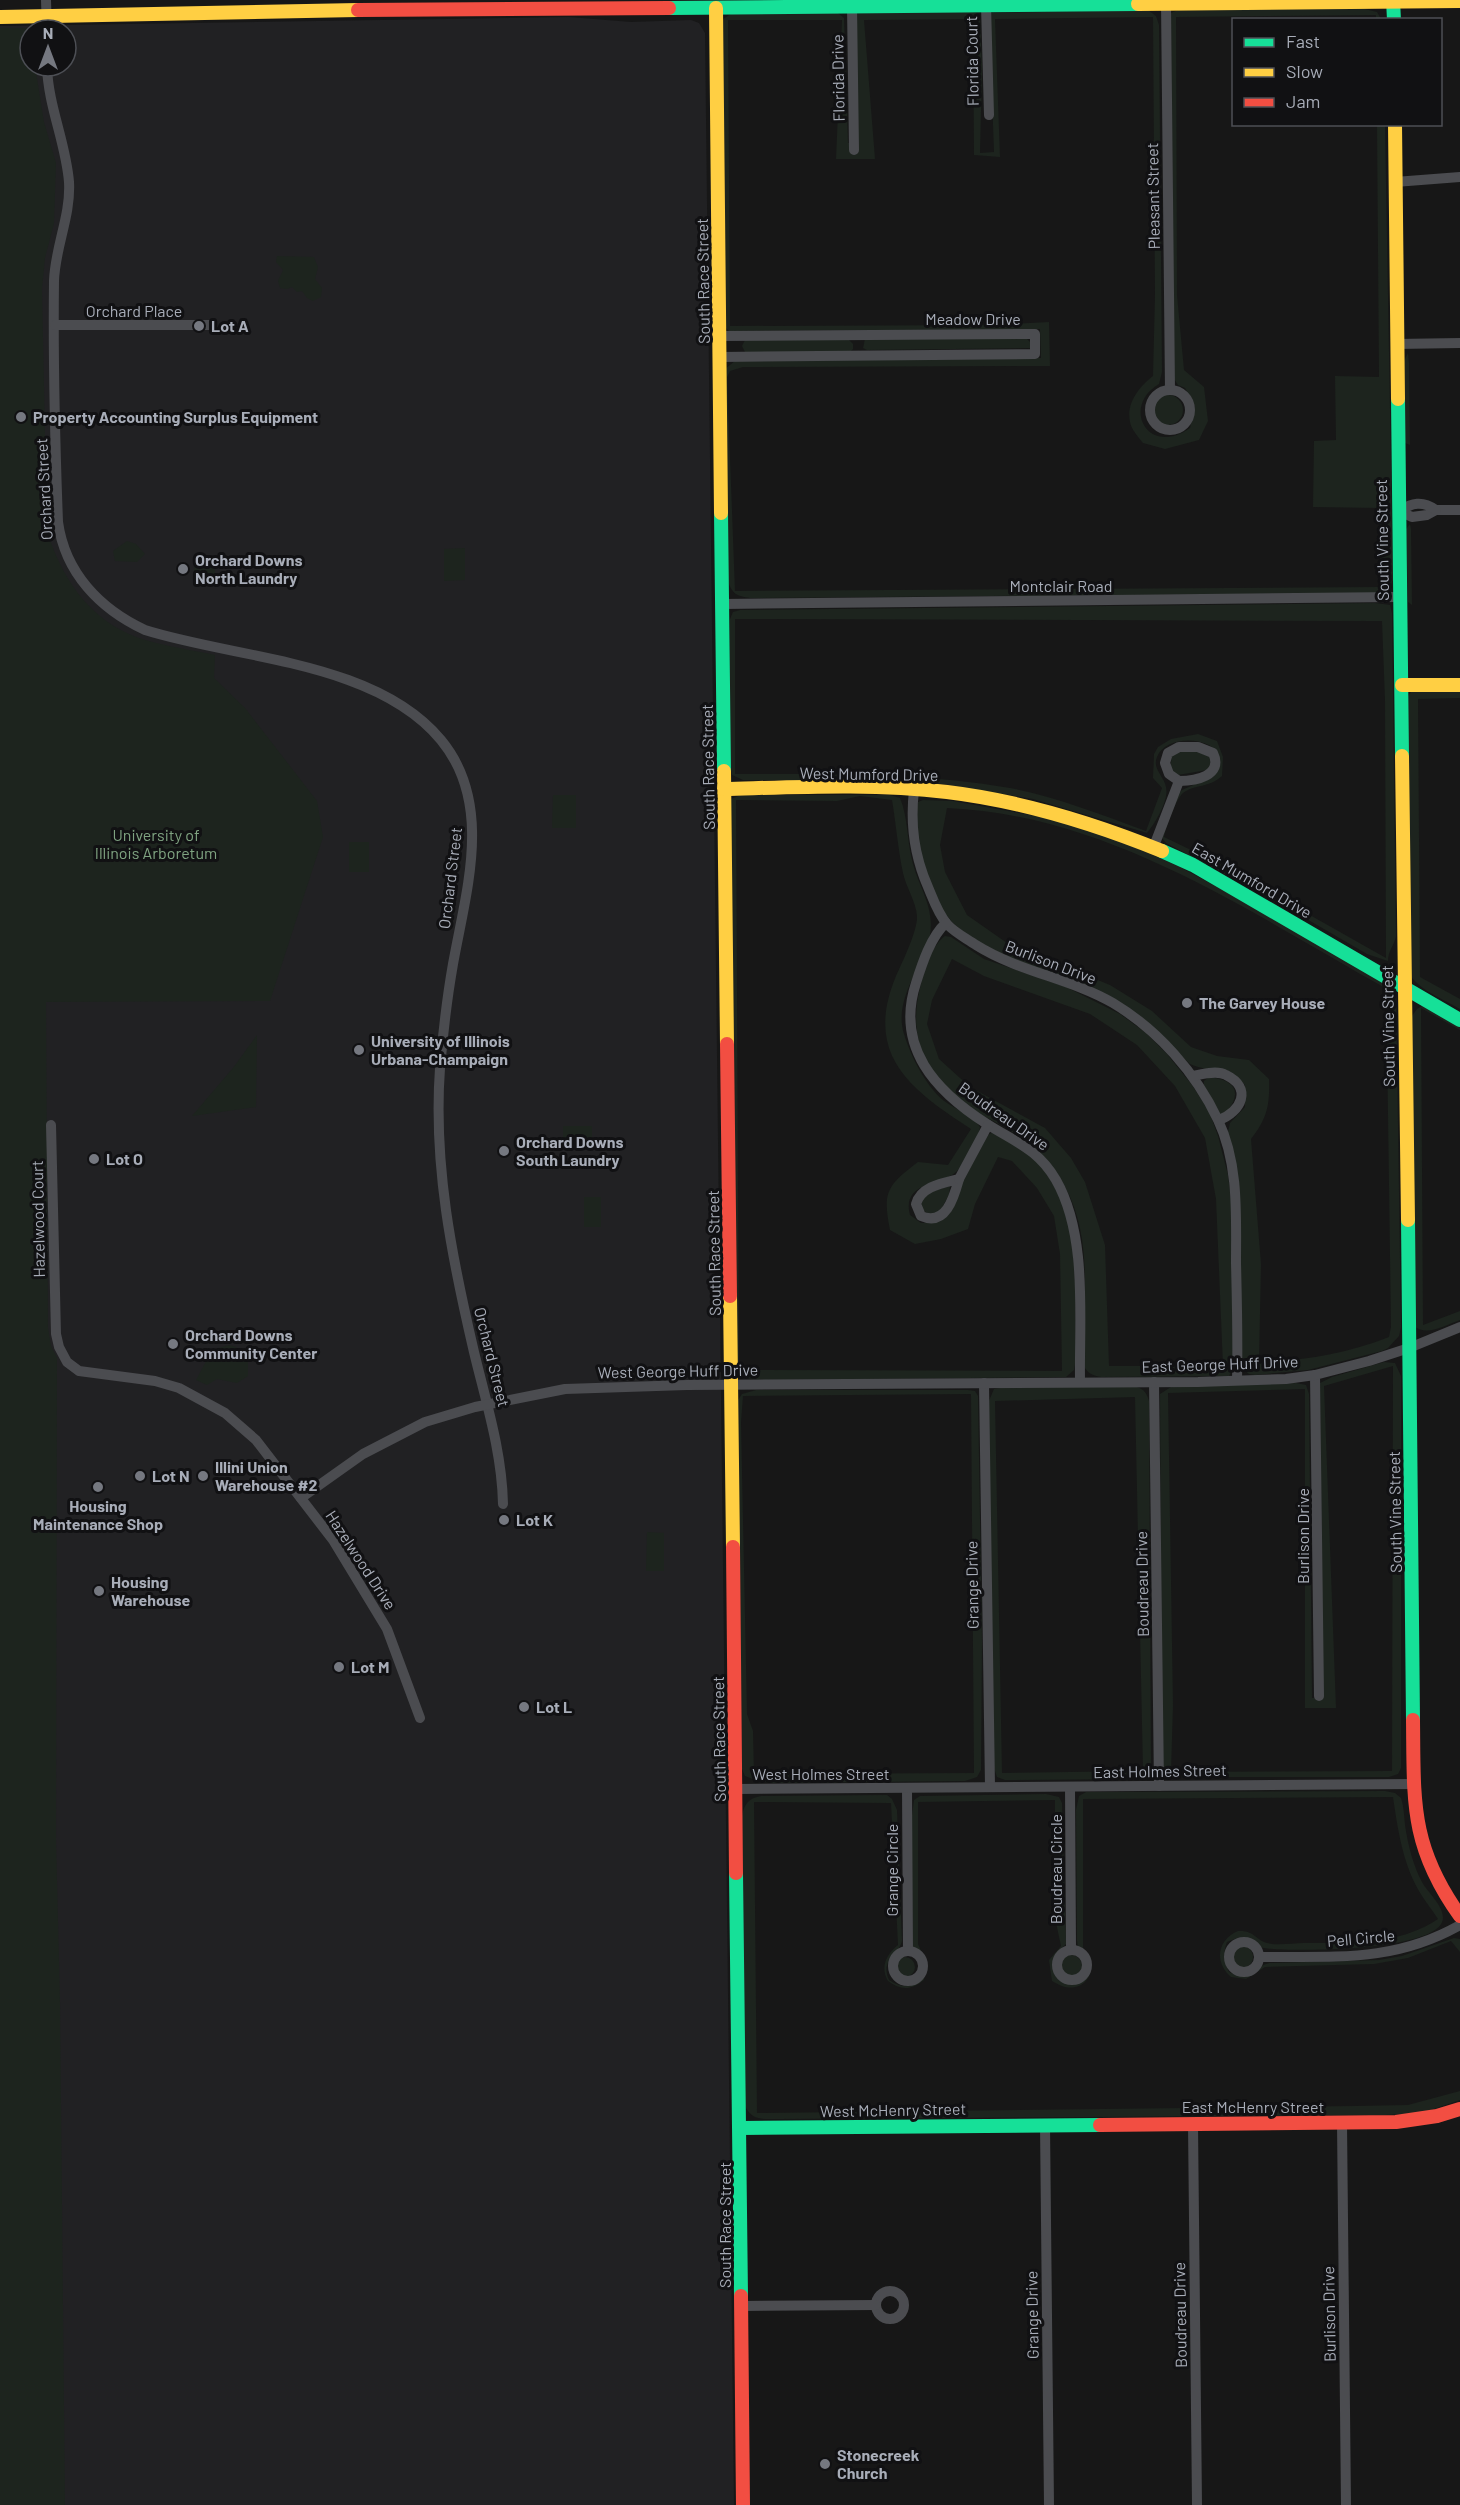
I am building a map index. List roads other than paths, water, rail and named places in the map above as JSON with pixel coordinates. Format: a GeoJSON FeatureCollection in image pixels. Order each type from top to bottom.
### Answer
{"type":"FeatureCollection","features":[{"type":"Feature","properties":{"kind":"street"},"geometry":{"type":"LineString","coordinates":[[46,0],[47,18]]}},
{"type":"Feature","properties":{"kind":"street"},"geometry":{"type":"LineString","coordinates":[[1393,1],[1394,18]]}},
{"type":"Feature","properties":{"kind":"street"},"geometry":{"type":"LineString","coordinates":[[78,21],[383,5],[852,6],[1077,2],[1460,1]]}},
{"type":"Feature","properties":{"kind":"street","name":"Pleasant Street"},"geometry":{"type":"LineString","coordinates":[[1166,2],[1170,390]]}},
{"type":"Feature","properties":{"kind":"street","name":"South Race Street"},"geometry":{"type":"LineString","coordinates":[[716,4],[741,2128],[743,2505]]}},
{"type":"Feature","properties":{"kind":"street","name":"Florida Court"},"geometry":{"type":"LineString","coordinates":[[986,5],[989,115]]}},
{"type":"Feature","properties":{"kind":"street","name":"Florida Drive"},"geometry":{"type":"LineString","coordinates":[[852,6],[854,150]]}},
{"type":"Feature","properties":{"kind":"street"},"geometry":{"type":"LineString","coordinates":[[0,17],[18,19]]}},
{"type":"Feature","properties":{"kind":"street","name":"Orchard Street"},"geometry":{"type":"LineString","coordinates":[[48,78],[51,101],[69,183],[65,220],[56,263],[55,325],[60,540],[72,567],[98,600],[127,622],[145,630],[299,666],[352,682],[381,695],[414,715],[430,728],[450,752],[468,794],[473,836],[444,1026],[439,1085],[441,1174],[452,1254],[498,1452],[503,1504]]}},
{"type":"Feature","properties":{"kind":"street","name":"South Vine Street"},"geometry":{"type":"LineString","coordinates":[[1395,126],[1403,986],[1414,1784],[1416,1817],[1426,1861],[1441,1890],[1460,1916]]}},
{"type":"Feature","properties":{"kind":"street"},"geometry":{"type":"LineString","coordinates":[[1395,182],[1460,177]]}},
{"type":"Feature","properties":{"kind":"street","name":"Orchard Place"},"geometry":{"type":"LineString","coordinates":[[55,325],[212,326]]}},
{"type":"Feature","properties":{"kind":"street","name":"Meadow Drive"},"geometry":{"type":"LineString","coordinates":[[720,336],[1035,333],[1035,354],[720,357]]}},
{"type":"Feature","properties":{"kind":"street"},"geometry":{"type":"LineString","coordinates":[[858,356],[859,335]]}},
{"type":"Feature","properties":{"kind":"street"},"geometry":{"type":"LineString","coordinates":[[1396,344],[1460,343]]}},
{"type":"Feature","properties":{"kind":"street"},"geometry":{"type":"LineString","coordinates":[[1399,511],[1412,503],[1427,504],[1436,510],[1460,510]]}},
{"type":"Feature","properties":{"kind":"street","name":"Montclair Road"},"geometry":{"type":"LineString","coordinates":[[723,604],[1399,597]]}},
{"type":"Feature","properties":{"kind":"street"},"geometry":{"type":"LineString","coordinates":[[1402,685],[1460,685]]}},
{"type":"Feature","properties":{"kind":"street"},"geometry":{"type":"LineString","coordinates":[[1179,747],[1198,747],[1213,753],[1215,765],[1208,776],[1179,781],[1169,774],[1165,764],[1168,753],[1179,747]]}},
{"type":"Feature","properties":{"kind":"street"},"geometry":{"type":"LineString","coordinates":[[1154,846],[1179,781]]}},
{"type":"Feature","properties":{"kind":"street","name":"West Mumford Drive"},"geometry":{"type":"LineString","coordinates":[[724,789],[877,788],[945,792],[1013,803]]}},
{"type":"Feature","properties":{"kind":"street","name":"Burlison Drive"},"geometry":{"type":"LineString","coordinates":[[914,790],[911,812],[916,855],[922,873],[946,922],[957,933],[1000,959],[1095,994],[1114,1004],[1156,1036],[1193,1076],[1218,1120],[1226,1140],[1235,1186],[1237,1380]]}},
{"type":"Feature","properties":{"kind":"street","name":"East Mumford Drive"},"geometry":{"type":"LineString","coordinates":[[1013,803],[1062,815],[1154,846],[1203,870],[1460,1020]]}},
{"type":"Feature","properties":{"kind":"street","name":"Boudreau Drive"},"geometry":{"type":"LineString","coordinates":[[946,922],[936,934],[909,1002],[910,1032],[922,1064],[937,1084],[951,1099],[988,1125],[1033,1151],[1045,1164],[1066,1200],[1077,1242],[1080,1381]]}},
{"type":"Feature","properties":{"kind":"street"},"geometry":{"type":"LineString","coordinates":[[1193,1076],[1206,1073],[1225,1074],[1236,1082],[1242,1094],[1239,1106],[1231,1116],[1218,1120]]}},
{"type":"Feature","properties":{"kind":"street","name":"Hazelwood Court"},"geometry":{"type":"LineString","coordinates":[[51,1125],[55,1314]]}},
{"type":"Feature","properties":{"kind":"street"},"geometry":{"type":"LineString","coordinates":[[958,1179],[988,1125]]}},
{"type":"Feature","properties":{"kind":"street","name":"Hazelwood Drive"},"geometry":{"type":"LineString","coordinates":[[55,1314],[59,1347],[67,1362],[79,1371],[155,1381],[198,1397],[225,1413],[256,1440],[333,1540],[387,1629],[420,1718]]}},
{"type":"Feature","properties":{"kind":"street","name":"East George Huff Drive"},"geometry":{"type":"LineString","coordinates":[[1080,1381],[1286,1379],[1315,1375],[1409,1348],[1460,1327]]}},
{"type":"Feature","properties":{"kind":"street","name":"Burlison Drive"},"geometry":{"type":"LineString","coordinates":[[1315,1375],[1319,1696]]}},
{"type":"Feature","properties":{"kind":"street","name":"West George Huff Drive"},"geometry":{"type":"LineString","coordinates":[[301,1498],[340,1469],[392,1438],[425,1422],[488,1404],[565,1389],[1080,1381]]}},
{"type":"Feature","properties":{"kind":"street","name":"Boudreau Drive"},"geometry":{"type":"LineString","coordinates":[[1154,1382],[1159,1786]]}},
{"type":"Feature","properties":{"kind":"street","name":"Grange Drive"},"geometry":{"type":"LineString","coordinates":[[984,1383],[990,1787]]}},
{"type":"Feature","properties":{"kind":"street","name":"East Holmes Street"},"geometry":{"type":"LineString","coordinates":[[907,1788],[1414,1784]]}},
{"type":"Feature","properties":{"kind":"street","name":"Boudreau Circle"},"geometry":{"type":"LineString","coordinates":[[1070,1787],[1071,1950]]}},
{"type":"Feature","properties":{"kind":"street","name":"West Holmes Street"},"geometry":{"type":"LineString","coordinates":[[736,1789],[907,1788]]}},
{"type":"Feature","properties":{"kind":"street","name":"Grange Circle"},"geometry":{"type":"LineString","coordinates":[[907,1788],[908,1951]]}},
{"type":"Feature","properties":{"kind":"street","name":"Pell Circle"},"geometry":{"type":"LineString","coordinates":[[1259,1957],[1362,1956],[1386,1953],[1430,1940],[1460,1925]]}},
{"type":"Feature","properties":{"kind":"street","name":"East McHenry Street"},"geometry":{"type":"LineString","coordinates":[[1045,2125],[1342,2123],[1416,2120],[1460,2109]]}},
{"type":"Feature","properties":{"kind":"street","name":"Burlison Drive"},"geometry":{"type":"LineString","coordinates":[[1342,2123],[1346,2505]]}},
{"type":"Feature","properties":{"kind":"street","name":"Boudreau Drive"},"geometry":{"type":"LineString","coordinates":[[1193,2124],[1197,2505]]}},
{"type":"Feature","properties":{"kind":"street","name":"Grange Drive"},"geometry":{"type":"LineString","coordinates":[[1045,2125],[1049,2505]]}},
{"type":"Feature","properties":{"kind":"street","name":"West McHenry Street"},"geometry":{"type":"LineString","coordinates":[[741,2128],[1045,2125]]}},
{"type":"Feature","properties":{"kind":"street"},"geometry":{"type":"LineString","coordinates":[[742,2306],[876,2305]]}},
{"type":"Feature","properties":{"kind":"place","name":"Lot A"},"geometry":{"type":"Point","coordinates":[199,326]}},
{"type":"Feature","properties":{"kind":"place","name":"Property Accounting Surplus Equipment"},"geometry":{"type":"Point","coordinates":[21,417]}},
{"type":"Feature","properties":{"kind":"place","name":"Orchard Downs North Laundry"},"geometry":{"type":"Point","coordinates":[183,569]}},
{"type":"Feature","properties":{"kind":"place","name":"The Garvey House"},"geometry":{"type":"Point","coordinates":[1187,1003]}},
{"type":"Feature","properties":{"kind":"place","name":"University of Illinois Urbana-Champaign"},"geometry":{"type":"Point","coordinates":[359,1050]}},
{"type":"Feature","properties":{"kind":"place","name":"Orchard Downs South Laundry"},"geometry":{"type":"Point","coordinates":[504,1151]}},
{"type":"Feature","properties":{"kind":"place","name":"Lot O"},"geometry":{"type":"Point","coordinates":[94,1159]}},
{"type":"Feature","properties":{"kind":"place","name":"Orchard Downs Community Center"},"geometry":{"type":"Point","coordinates":[173,1344]}},
{"type":"Feature","properties":{"kind":"place","name":"Lot N"},"geometry":{"type":"Point","coordinates":[140,1476]}},
{"type":"Feature","properties":{"kind":"place","name":"Illini Union Warehouse #2"},"geometry":{"type":"Point","coordinates":[203,1476]}},
{"type":"Feature","properties":{"kind":"place","name":"Housing Maintenance Shop"},"geometry":{"type":"Point","coordinates":[98,1487]}},
{"type":"Feature","properties":{"kind":"place","name":"Lot K"},"geometry":{"type":"Point","coordinates":[504,1520]}},
{"type":"Feature","properties":{"kind":"place","name":"Housing Warehouse"},"geometry":{"type":"Point","coordinates":[99,1591]}},
{"type":"Feature","properties":{"kind":"place","name":"Lot M"},"geometry":{"type":"Point","coordinates":[339,1667]}},
{"type":"Feature","properties":{"kind":"place","name":"Lot L"},"geometry":{"type":"Point","coordinates":[524,1707]}},
{"type":"Feature","properties":{"kind":"place","name":"Stonecreek Church"},"geometry":{"type":"Point","coordinates":[825,2464]}},
{"type":"Feature","properties":{"kind":"park label","name":"University of Illinois Arboretum"},"geometry":{"type":"Point","coordinates":[156,844]}}]}
